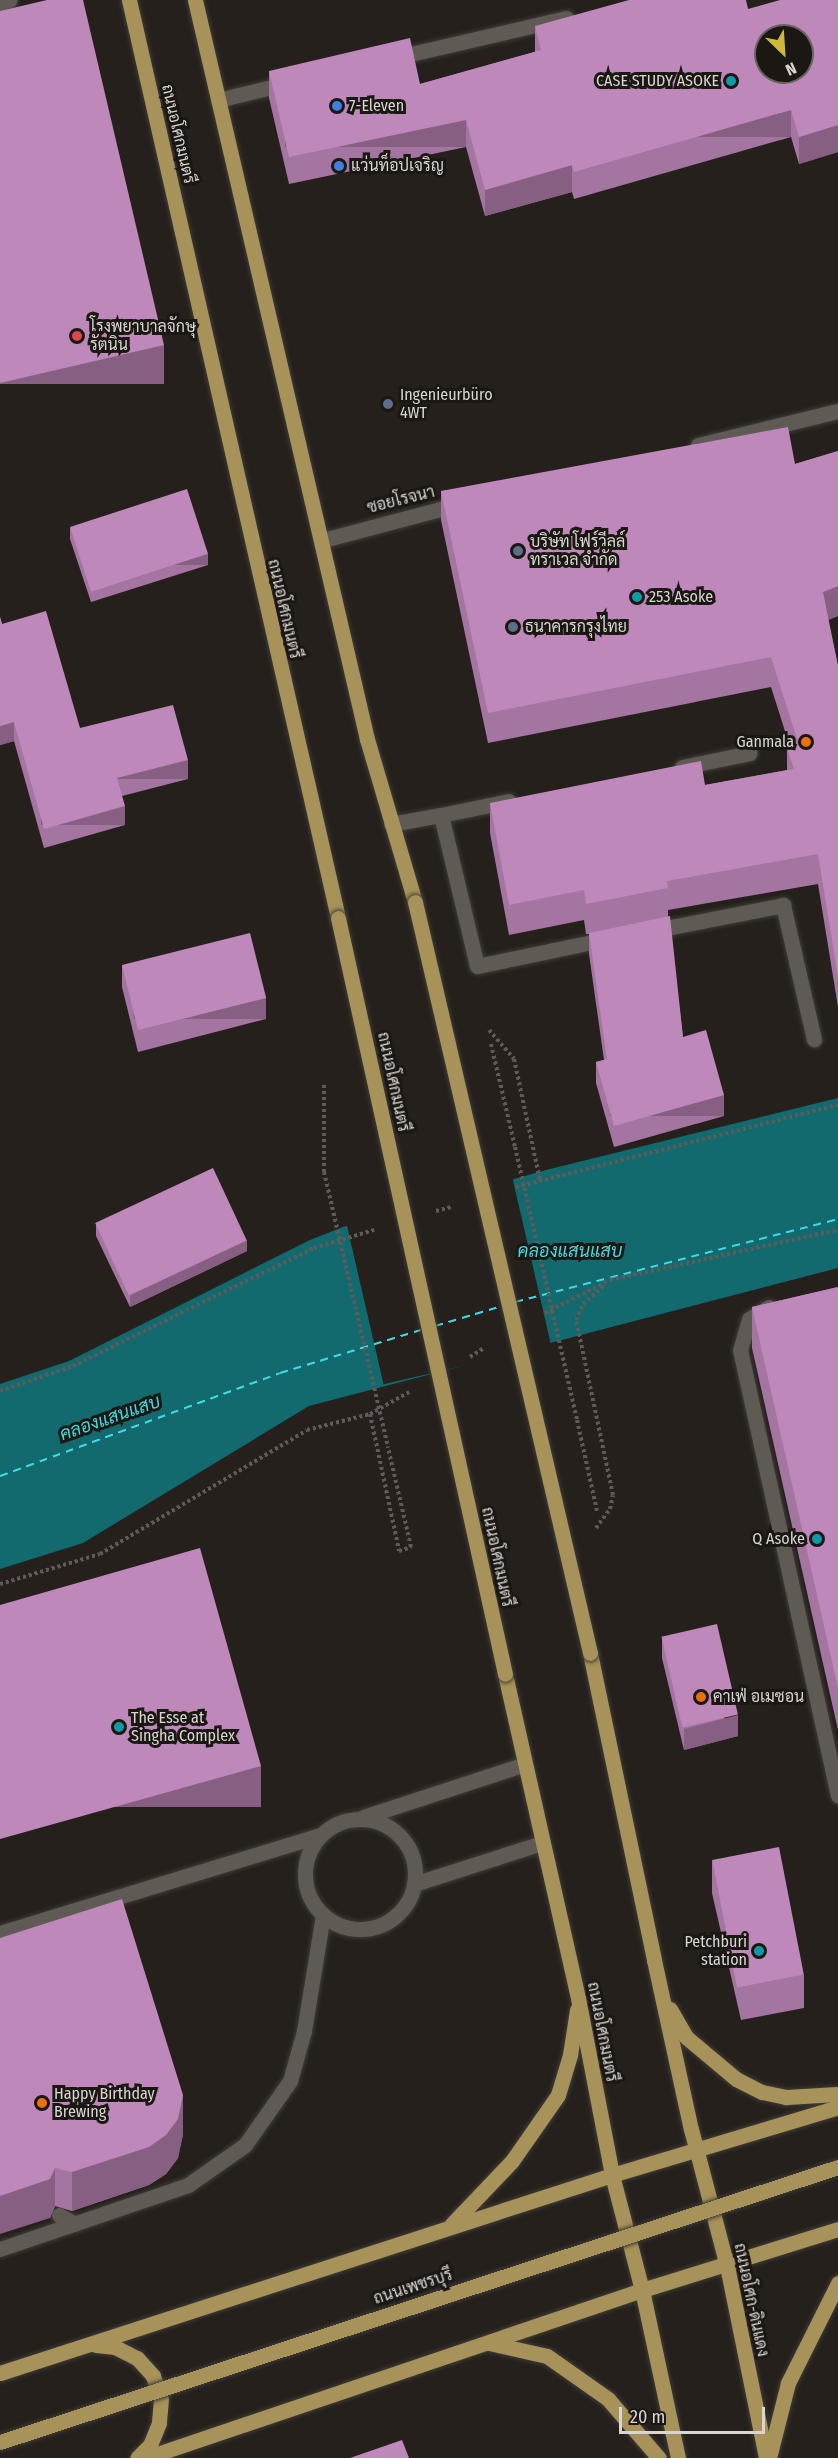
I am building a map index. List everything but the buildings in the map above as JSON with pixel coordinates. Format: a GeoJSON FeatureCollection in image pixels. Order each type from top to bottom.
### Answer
{"type":"FeatureCollection","features":[{"type":"Feature","properties":{"kind":"main road","name":"ถนนอโศกมนตรี"},"geometry":{"type":"LineString","coordinates":[[129,0],[338,918],[578,1998],[612,2175]]}},
{"type":"Feature","properties":{"kind":"main road"},"geometry":{"type":"LineString","coordinates":[[195,0],[323,540],[367,739],[415,902],[590,1653],[696,2150]]}},
{"type":"Feature","properties":{"kind":"main road"},"geometry":{"type":"LineString","coordinates":[[663,1996],[686,2037],[736,2079],[762,2092],[786,2097],[838,2094]]}},
{"type":"Feature","properties":{"kind":"main road"},"geometry":{"type":"LineString","coordinates":[[448,2228],[513,2161],[558,2095],[570,2055],[578,1998]]}},
{"type":"Feature","properties":{"kind":"main road"},"geometry":{"type":"LineString","coordinates":[[0,2373],[612,2175],[838,2107]]}},
{"type":"Feature","properties":{"kind":"main road","name":"ถนนอโศก-ดินแดง"},"geometry":{"type":"LineString","coordinates":[[696,2150],[727,2266],[767,2458]]}},
{"type":"Feature","properties":{"kind":"main road","name":"ถนนเพชรบุรี"},"geometry":{"type":"LineString","coordinates":[[0,2442],[838,2166]]}},
{"type":"Feature","properties":{"kind":"main road"},"geometry":{"type":"LineString","coordinates":[[612,2175],[642,2290],[678,2458]]}},
{"type":"Feature","properties":{"kind":"main road"},"geometry":{"type":"LineString","coordinates":[[145,2458],[642,2290],[727,2266],[838,2229]]}},
{"type":"Feature","properties":{"kind":"main road"},"geometry":{"type":"LineString","coordinates":[[767,2458],[788,2383],[838,2283]]}},
{"type":"Feature","properties":{"kind":"main road"},"geometry":{"type":"LineString","coordinates":[[488,2343],[546,2356],[608,2399],[659,2458]]}},
{"type":"Feature","properties":{"kind":"main road"},"geometry":{"type":"LineString","coordinates":[[90,2345],[115,2347],[137,2358],[153,2376],[161,2399],[159,2423],[150,2445],[137,2458]]}},
{"type":"Feature","properties":{"kind":"street"},"geometry":{"type":"LineString","coordinates":[[0,3],[10,0]]}},
{"type":"Feature","properties":{"kind":"street"},"geometry":{"type":"LineString","coordinates":[[374,63],[584,14]]}},
{"type":"Feature","properties":{"kind":"street"},"geometry":{"type":"LineString","coordinates":[[218,100],[304,79]]}},
{"type":"Feature","properties":{"kind":"street"},"geometry":{"type":"LineString","coordinates":[[686,448],[838,411]]}},
{"type":"Feature","properties":{"kind":"street","name":"ซอยโรจนา"},"geometry":{"type":"LineString","coordinates":[[323,540],[481,499]]}},
{"type":"Feature","properties":{"kind":"street"},"geometry":{"type":"LineString","coordinates":[[670,769],[750,753]]}},
{"type":"Feature","properties":{"kind":"street"},"geometry":{"type":"LineString","coordinates":[[391,824],[521,799]]}},
{"type":"Feature","properties":{"kind":"street"},"geometry":{"type":"LineString","coordinates":[[441,815],[477,966],[783,905],[814,1039]]}},
{"type":"Feature","properties":{"kind":"street"},"geometry":{"type":"LineString","coordinates":[[788,1300],[749,1319],[740,1350],[838,1795]]}},
{"type":"Feature","properties":{"kind":"street"},"geometry":{"type":"LineString","coordinates":[[0,1933],[321,1835],[354,1819],[525,1764]]}},
{"type":"Feature","properties":{"kind":"street"},"geometry":{"type":"LineString","coordinates":[[321,1835],[310,1849],[306,1884],[323,1915],[354,1929],[372,1928],[402,1909],[414,1884],[413,1856],[404,1840],[381,1824],[354,1819]]}},
{"type":"Feature","properties":{"kind":"street"},"geometry":{"type":"LineString","coordinates":[[414,1884],[542,1843]]}},
{"type":"Feature","properties":{"kind":"street"},"geometry":{"type":"LineString","coordinates":[[0,2249],[188,2185],[245,2145],[290,2080],[304,2031],[323,1915]]}},
{"type":"Feature","properties":{"kind":"street"},"geometry":{"type":"LineString","coordinates":[[59,2215],[75,2224]]}},
{"type":"Feature","properties":{"kind":"path"},"geometry":{"type":"LineString","coordinates":[[489,1030],[514,1059],[540,1180]]}},
{"type":"Feature","properties":{"kind":"path"},"geometry":{"type":"LineString","coordinates":[[491,1044],[597,1511]]}},
{"type":"Feature","properties":{"kind":"path"},"geometry":{"type":"LineString","coordinates":[[324,1083],[324,1172],[411,1547],[399,1551],[370,1414]]}},
{"type":"Feature","properties":{"kind":"path"},"geometry":{"type":"LineString","coordinates":[[541,1316],[610,1280],[838,1230]]}},
{"type":"Feature","properties":{"kind":"path"},"geometry":{"type":"LineString","coordinates":[[596,1528],[609,1509],[613,1495],[576,1320],[583,1304],[610,1280]]}},
{"type":"Feature","properties":{"kind":"path"},"geometry":{"type":"LineString","coordinates":[[461,1362],[491,1344]]}},
{"type":"Feature","properties":{"kind":"path"},"geometry":{"type":"LineString","coordinates":[[0,1584],[100,1554],[307,1430],[370,1414],[410,1390]]}},
{"type":"Feature","properties":{"kind":"water","name":"คลองแสนแสบ"},"geometry":{"type":"Polygon","coordinates":[[[838,1098],[838,1268],[309,1406],[83,1543],[0,1569],[0,1384],[69,1361],[310,1240],[343,1227],[546,1170],[838,1098]]]}},
{"type":"Feature","properties":{"kind":"pier"},"geometry":{"type":"Polygon","coordinates":[[[512,1176],[551,1346],[384,1384],[344,1215],[512,1176]]]}},
{"type":"Feature","properties":{"kind":"ferry route"},"geometry":{"type":"LineString","coordinates":[[515,1302],[838,1219]]}},
{"type":"Feature","properties":{"kind":"ferry route"},"geometry":{"type":"LineString","coordinates":[[435,1326],[502,1306]]}},
{"type":"Feature","properties":{"kind":"ferry route"},"geometry":{"type":"LineString","coordinates":[[0,1476],[280,1373],[421,1330]]}},
{"type":"Feature","properties":{"kind":"place","name":"CASE STUDY ASOKE"},"geometry":{"type":"Point","coordinates":[731,81]}},
{"type":"Feature","properties":{"kind":"place","name":"7-Eleven"},"geometry":{"type":"Point","coordinates":[337,106]}},
{"type":"Feature","properties":{"kind":"place","name":"แว่นท็อปเจริญ"},"geometry":{"type":"Point","coordinates":[339,166]}},
{"type":"Feature","properties":{"kind":"place","name":"โรงพยาบาลจักษุ รัตนิน"},"geometry":{"type":"Point","coordinates":[77,336]}},
{"type":"Feature","properties":{"kind":"place","name":"Ingenieurbüro 4WT"},"geometry":{"type":"Point","coordinates":[388,404]}},
{"type":"Feature","properties":{"kind":"place","name":"บริษัท โฟร์วีลล์ ทราเวล จำกัด"},"geometry":{"type":"Point","coordinates":[518,551]}},
{"type":"Feature","properties":{"kind":"place","name":"253 Asoke"},"geometry":{"type":"Point","coordinates":[637,597]}},
{"type":"Feature","properties":{"kind":"place","name":"ธนาคารกรุงไทย"},"geometry":{"type":"Point","coordinates":[513,627]}},
{"type":"Feature","properties":{"kind":"place","name":"Ganmala"},"geometry":{"type":"Point","coordinates":[806,742]}},
{"type":"Feature","properties":{"kind":"place","name":"Q Asoke"},"geometry":{"type":"Point","coordinates":[817,1539]}},
{"type":"Feature","properties":{"kind":"place","name":"คาเฟ่ อเมซอน"},"geometry":{"type":"Point","coordinates":[701,1697]}},
{"type":"Feature","properties":{"kind":"place","name":"The Esse at Singha Complex"},"geometry":{"type":"Point","coordinates":[119,1727]}},
{"type":"Feature","properties":{"kind":"place","name":"Petchburi station"},"geometry":{"type":"Point","coordinates":[759,1951]}},
{"type":"Feature","properties":{"kind":"place","name":"Happy Birthday Brewing"},"geometry":{"type":"Point","coordinates":[42,2103]}}]}
